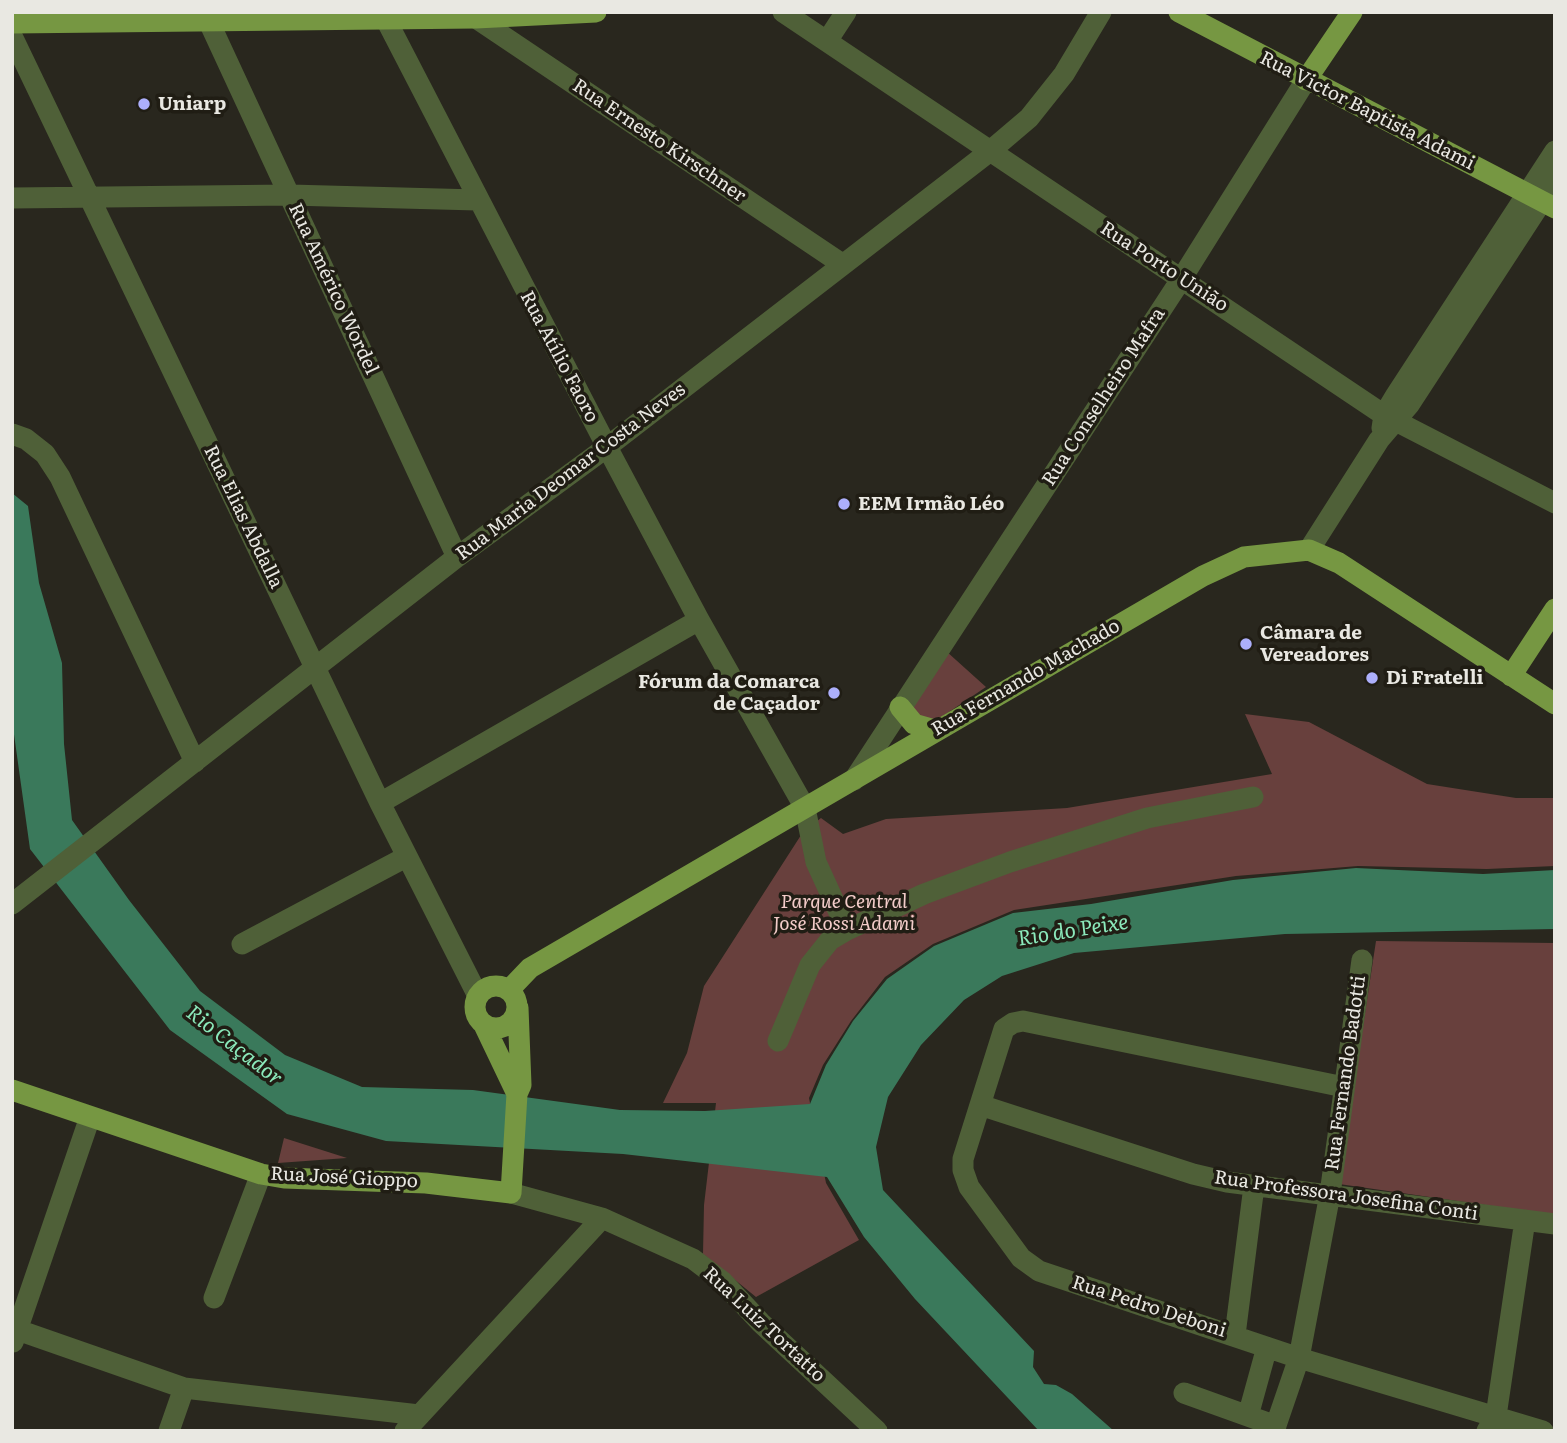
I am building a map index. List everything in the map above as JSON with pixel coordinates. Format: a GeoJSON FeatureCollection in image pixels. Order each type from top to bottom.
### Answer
{"type":"FeatureCollection","features":[{"type":"Feature","properties":{"kind":"main road"},"geometry":{"type":"LineString","coordinates":[[12,23],[209,22],[383,16],[475,18],[596,12]]}},
{"type":"Feature","properties":{"kind":"main road","name":"Rua Victor Baptista Adami"},"geometry":{"type":"LineString","coordinates":[[1179,12],[1541,201]]}},
{"type":"Feature","properties":{"kind":"main road","name":"Rua Conselheiro Mafra"},"geometry":{"type":"LineString","coordinates":[[1306,80],[1352,12]]}},
{"type":"Feature","properties":{"kind":"main road"},"geometry":{"type":"LineString","coordinates":[[1309,550],[1339,563],[1555,704]]}},
{"type":"Feature","properties":{"kind":"main road","name":"Rua Fernando Machado"},"geometry":{"type":"LineString","coordinates":[[513,999],[530,968],[1203,576],[1244,557],[1309,550]]}},
{"type":"Feature","properties":{"kind":"main road"},"geometry":{"type":"LineString","coordinates":[[1511,676],[1555,609]]}},
{"type":"Feature","properties":{"kind":"main road"},"geometry":{"type":"LineString","coordinates":[[900,707],[914,724],[935,730]]}},
{"type":"Feature","properties":{"kind":"main road"},"geometry":{"type":"LineString","coordinates":[[513,999],[489,987],[478,996],[476,1015],[484,1025],[517,1095]]}},
{"type":"Feature","properties":{"kind":"main road"},"geometry":{"type":"LineString","coordinates":[[484,1025],[496,1029],[509,1025],[513,999]]}},
{"type":"Feature","properties":{"kind":"main road"},"geometry":{"type":"LineString","coordinates":[[511,1194],[517,1095],[521,1085],[513,999]]}},
{"type":"Feature","properties":{"kind":"main road","name":"Rua José Gioppo"},"geometry":{"type":"LineString","coordinates":[[12,1090],[261,1174],[284,1178],[426,1183],[511,1194]]}},
{"type":"Feature","properties":{"kind":"street","name":"Rua Porto União"},"geometry":{"type":"LineString","coordinates":[[783,12],[1390,419],[1555,503]]}},
{"type":"Feature","properties":{"kind":"street"},"geometry":{"type":"LineString","coordinates":[[827,41],[846,12]]}},
{"type":"Feature","properties":{"kind":"street","name":"Rua Maria Deomar Costa Neves"},"geometry":{"type":"LineString","coordinates":[[12,904],[457,557],[607,447],[989,152],[1030,118],[1064,74],[1101,12]]}},
{"type":"Feature","properties":{"kind":"street","name":"Rua Atílio Faoro"},"geometry":{"type":"LineString","coordinates":[[383,16],[699,620],[805,808],[816,862],[847,930]]}},
{"type":"Feature","properties":{"kind":"street","name":"Rua Ernesto Kirschner"},"geometry":{"type":"LineString","coordinates":[[475,18],[842,264]]}},
{"type":"Feature","properties":{"kind":"street","name":"Rua Américo Wordel"},"geometry":{"type":"LineString","coordinates":[[209,22],[457,557]]}},
{"type":"Feature","properties":{"kind":"street","name":"Rua Elias Abdalla"},"geometry":{"type":"LineString","coordinates":[[12,36],[406,857],[478,996]]}},
{"type":"Feature","properties":{"kind":"street","name":"Rua Conselheiro Mafra"},"geometry":{"type":"LineString","coordinates":[[854,780],[1182,278],[1306,80]]}},
{"type":"Feature","properties":{"kind":"street"},"geometry":{"type":"LineString","coordinates":[[1541,201],[1555,151]]}},
{"type":"Feature","properties":{"kind":"street"},"geometry":{"type":"LineString","coordinates":[[1309,550],[1464,306],[1555,181]]}},
{"type":"Feature","properties":{"kind":"street"},"geometry":{"type":"LineString","coordinates":[[12,198],[290,195],[477,200]]}},
{"type":"Feature","properties":{"kind":"street"},"geometry":{"type":"LineString","coordinates":[[12,434],[26,439],[44,454],[60,477],[195,762]]}},
{"type":"Feature","properties":{"kind":"street"},"geometry":{"type":"LineString","coordinates":[[380,803],[699,620]]}},
{"type":"Feature","properties":{"kind":"street"},"geometry":{"type":"LineString","coordinates":[[778,1041],[810,965],[830,940],[847,930],[924,894],[1010,862],[1147,818],[1253,797]]}},
{"type":"Feature","properties":{"kind":"street"},"geometry":{"type":"LineString","coordinates":[[242,944],[406,857]]}},
{"type":"Feature","properties":{"kind":"street","name":"Rua Fernando Badotti"},"geometry":{"type":"LineString","coordinates":[[1275,1429],[1299,1358],[1329,1194],[1362,960]]}},
{"type":"Feature","properties":{"kind":"street","name":"Rua Pedro Deboni"},"geometry":{"type":"LineString","coordinates":[[1344,1087],[1023,1021],[1004,1029],[962,1170],[969,1187],[1021,1258],[1039,1271],[1491,1423],[1543,1431]]}},
{"type":"Feature","properties":{"kind":"street","name":"Rua Professora Josefina Conti"},"geometry":{"type":"LineString","coordinates":[[980,1105],[1193,1174],[1254,1186],[1555,1224]]}},
{"type":"Feature","properties":{"kind":"street"},"geometry":{"type":"LineString","coordinates":[[90,1116],[14,1334],[184,1388],[412,1423],[602,1218]]}},
{"type":"Feature","properties":{"kind":"street"},"geometry":{"type":"LineString","coordinates":[[214,1298],[261,1174]]}},
{"type":"Feature","properties":{"kind":"street"},"geometry":{"type":"LineString","coordinates":[[1235,1335],[1254,1186]]}},
{"type":"Feature","properties":{"kind":"street","name":"Rua José Gioppo"},"geometry":{"type":"LineString","coordinates":[[511,1194],[602,1218]]}},
{"type":"Feature","properties":{"kind":"street","name":"Rua Luiz Tortatto"},"geometry":{"type":"LineString","coordinates":[[602,1218],[693,1259],[722,1281],[761,1323],[877,1431]]}},
{"type":"Feature","properties":{"kind":"street"},"geometry":{"type":"LineString","coordinates":[[1491,1423],[1525,1220]]}},
{"type":"Feature","properties":{"kind":"street"},"geometry":{"type":"LineString","coordinates":[[1248,1416],[1267,1346]]}},
{"type":"Feature","properties":{"kind":"street"},"geometry":{"type":"LineString","coordinates":[[169,1431],[184,1388]]}},
{"type":"Feature","properties":{"kind":"street"},"geometry":{"type":"LineString","coordinates":[[1184,1393],[1248,1416],[1275,1429]]}},
{"type":"Feature","properties":{"kind":"green space"},"geometry":{"type":"Polygon","coordinates":[[[946,651],[986,687],[934,722],[919,724],[911,702],[946,651]]]}},
{"type":"Feature","properties":{"kind":"green space","name":"Parque Central José Rossi Adami"},"geometry":{"type":"Polygon","coordinates":[[[1245,714],[1309,722],[1427,784],[1516,798],[1555,798],[1555,866],[1487,869],[1358,866],[1236,876],[1014,910],[933,944],[885,977],[851,1021],[823,1065],[809,1098],[826,1183],[859,1240],[756,1297],[703,1254],[704,1205],[716,1103],[663,1103],[687,1053],[704,986],[803,832],[821,818],[843,834],[886,819],[1067,808],[1272,774],[1245,714]]]}},
{"type":"Feature","properties":{"kind":"green space"},"geometry":{"type":"Polygon","coordinates":[[[1376,941],[1555,943],[1555,1215],[1339,1184],[1376,941]]]}},
{"type":"Feature","properties":{"kind":"green space"},"geometry":{"type":"Polygon","coordinates":[[[284,1138],[347,1158],[278,1163],[284,1138]]]}},
{"type":"Feature","properties":{"kind":"water"},"geometry":{"type":"Polygon","coordinates":[[[12,493],[28,506],[39,583],[62,663],[64,744],[72,820],[129,900],[200,991],[285,1055],[362,1087],[473,1090],[620,1110],[705,1111],[810,1104],[826,1065],[853,1021],[887,979],[934,946],[1013,913],[1091,904],[1233,880],[1356,868],[1483,874],[1555,870],[1555,929],[1285,934],[1074,953],[1002,976],[964,1000],[921,1045],[888,1097],[876,1147],[883,1190],[1034,1351],[1033,1367],[1044,1384],[1056,1385],[1072,1394],[1114,1431],[1039,1431],[915,1299],[864,1237],[827,1177],[623,1154],[386,1141],[287,1114],[170,1030],[30,849],[12,720],[12,493]]]}},
{"type":"Feature","properties":{"kind":"place","name":"Uniarp"},"geometry":{"type":"Point","coordinates":[144,104]}},
{"type":"Feature","properties":{"kind":"place","name":"EEM Irmão Léo"},"geometry":{"type":"Point","coordinates":[844,504]}},
{"type":"Feature","properties":{"kind":"place","name":"Câmara de Vereadores"},"geometry":{"type":"Point","coordinates":[1246,644]}},
{"type":"Feature","properties":{"kind":"place","name":"Di Fratelli"},"geometry":{"type":"Point","coordinates":[1372,678]}},
{"type":"Feature","properties":{"kind":"place","name":"Fórum da Comarca de Caçador"},"geometry":{"type":"Point","coordinates":[834,693]}},
{"type":"Feature","properties":{"kind":"water label","name":"Rio do Peixe"},"geometry":{"type":"Point","coordinates":[1073,931]}},
{"type":"Feature","properties":{"kind":"water label","name":"Rio Caçador"},"geometry":{"type":"Point","coordinates":[234,1046]}}]}
